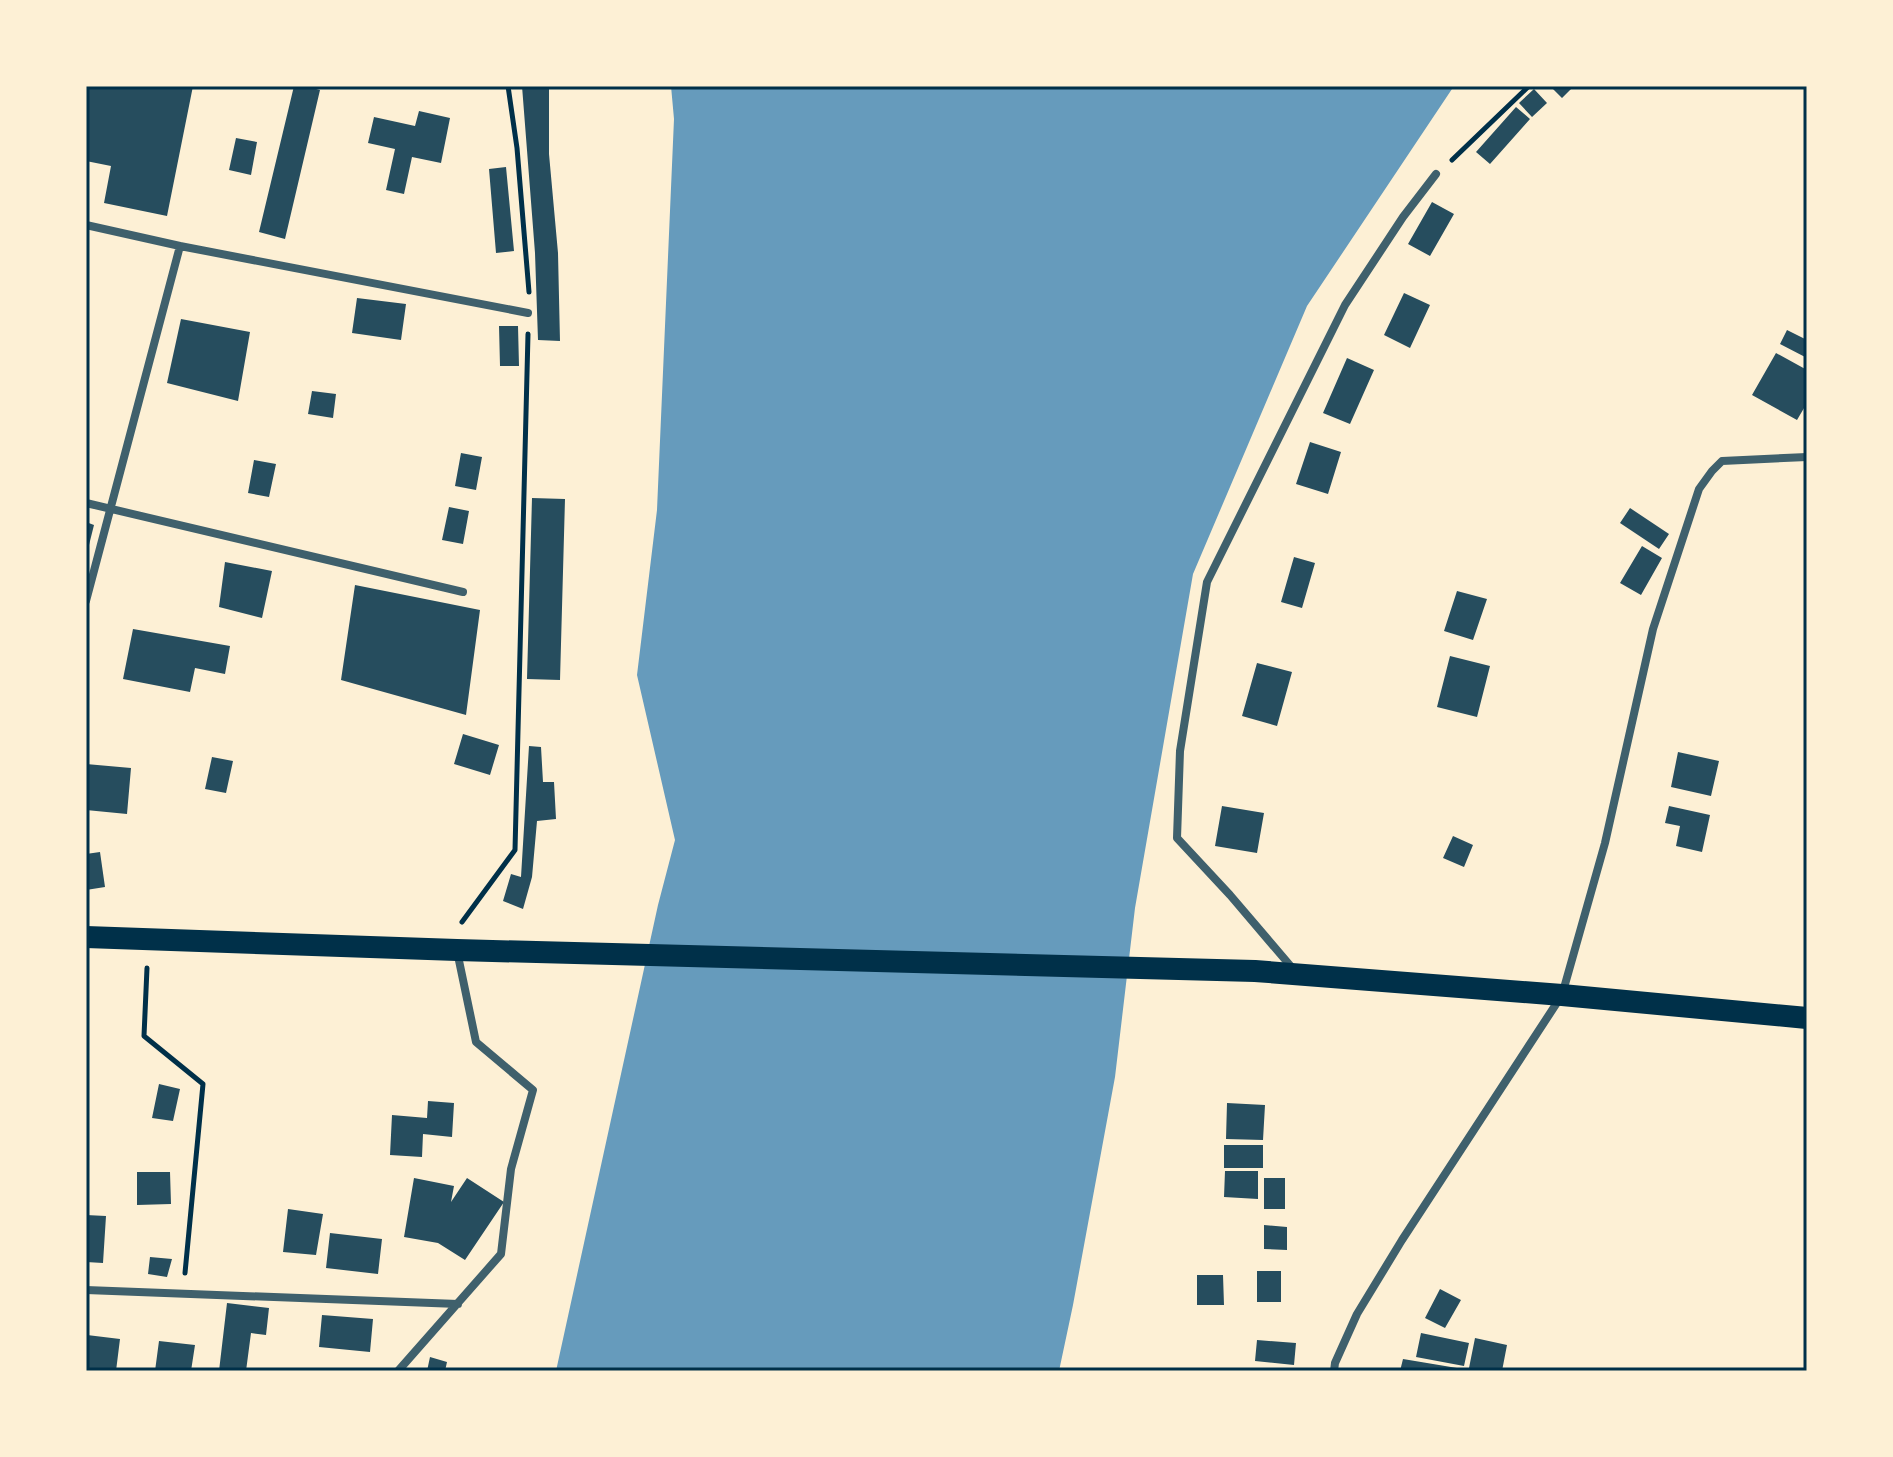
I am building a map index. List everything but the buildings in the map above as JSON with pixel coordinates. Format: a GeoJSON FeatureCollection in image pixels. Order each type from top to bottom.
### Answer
{"type":"FeatureCollection","features":[{"type":"Feature","properties":{"kind":"highway"},"geometry":{"type":"LineString","coordinates":[[86,937],[1255,971],[1807,1018]]}},
{"type":"Feature","properties":{"kind":"street"},"geometry":{"type":"LineString","coordinates":[[1297,974],[1177,838],[1180,751],[1207,582],[1345,305],[1403,217],[1436,174]]}},
{"type":"Feature","properties":{"kind":"street"},"geometry":{"type":"LineString","coordinates":[[86,225],[528,313]]}},
{"type":"Feature","properties":{"kind":"street"},"geometry":{"type":"LineString","coordinates":[[86,601],[180,246]]}},
{"type":"Feature","properties":{"kind":"street"},"geometry":{"type":"LineString","coordinates":[[1334,1371],[1357,1314],[1562,995],[1605,843],[1653,629],[1699,489],[1722,461],[1807,457]]}},
{"type":"Feature","properties":{"kind":"street"},"geometry":{"type":"LineString","coordinates":[[86,503],[463,592]]}},
{"type":"Feature","properties":{"kind":"street"},"geometry":{"type":"LineString","coordinates":[[398,1371],[501,1254],[511,1169],[533,1090],[476,1042],[457,950]]}},
{"type":"Feature","properties":{"kind":"street"},"geometry":{"type":"LineString","coordinates":[[86,1290],[458,1304]]}},
{"type":"Feature","properties":{"kind":"path"},"geometry":{"type":"LineString","coordinates":[[457,950],[459,927],[515,850],[529,289],[517,148],[508,86]]}},
{"type":"Feature","properties":{"kind":"path"},"geometry":{"type":"LineString","coordinates":[[1436,174],[1529,86]]}},
{"type":"Feature","properties":{"kind":"path"},"geometry":{"type":"LineString","coordinates":[[149,939],[144,1036],[203,1084],[183,1294]]}},
{"type":"Feature","properties":{"kind":"water"},"geometry":{"type":"Polygon","coordinates":[[[671,86],[1454,86],[1307,306],[1193,574],[1135,908],[1115,1077],[1059,1371],[556,1371],[675,840],[637,675],[657,510],[674,119],[671,86]]]}}]}
